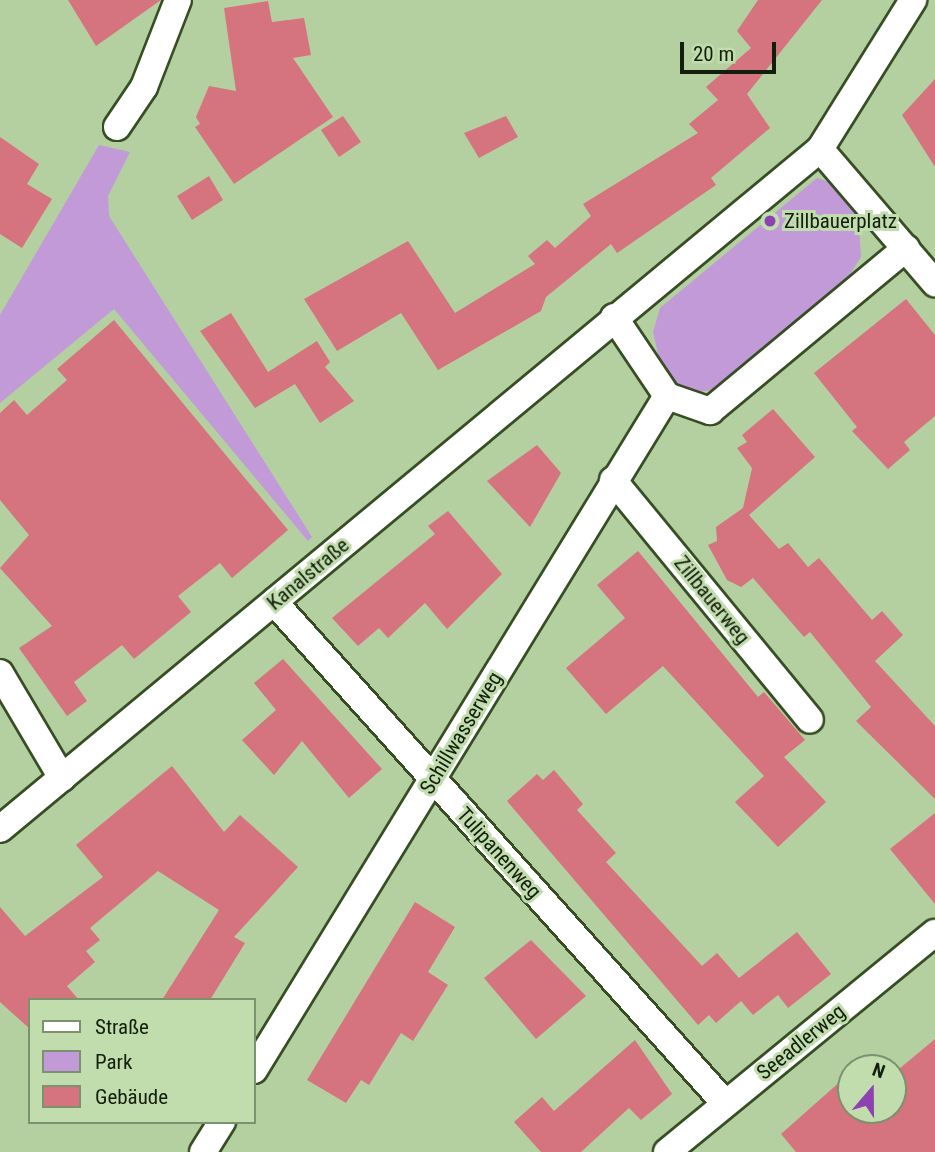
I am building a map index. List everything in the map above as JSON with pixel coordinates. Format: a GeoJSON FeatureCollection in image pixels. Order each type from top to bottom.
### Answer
{"type":"FeatureCollection","features":[{"type":"Feature","properties":{"kind":"street"},"geometry":{"type":"LineString","coordinates":[[117,127],[144,87],[178,0]]}},
{"type":"Feature","properties":{"kind":"street"},"geometry":{"type":"LineString","coordinates":[[906,248],[710,411],[667,396],[614,317],[820,149],[913,0]]}},
{"type":"Feature","properties":{"kind":"street"},"geometry":{"type":"LineString","coordinates":[[820,149],[935,283]]}},
{"type":"Feature","properties":{"kind":"street","name":"Kanalstraße"},"geometry":{"type":"LineString","coordinates":[[0,829],[614,317]]}},
{"type":"Feature","properties":{"kind":"street","name":"Schillwasserweg"},"geometry":{"type":"LineString","coordinates":[[256,1067],[613,480],[667,396]]}},
{"type":"Feature","properties":{"kind":"street","name":"Zillbauerweg"},"geometry":{"type":"LineString","coordinates":[[613,480],[810,720]]}},
{"type":"Feature","properties":{"kind":"street","name":"Tulipanenweg"},"geometry":{"type":"LineString","coordinates":[[274,602],[726,1103]]}},
{"type":"Feature","properties":{"kind":"street"},"geometry":{"type":"LineString","coordinates":[[0,673],[62,778]]}},
{"type":"Feature","properties":{"kind":"street","name":"Seeadlerweg"},"geometry":{"type":"LineString","coordinates":[[667,1152],[935,933]]}},
{"type":"Feature","properties":{"kind":"street"},"geometry":{"type":"LineString","coordinates":[[203,1152],[221,1124]]}},
{"type":"Feature","properties":{"kind":"green space"},"geometry":{"type":"Polygon","coordinates":[[[99,145],[130,152],[108,196],[109,216],[312,537],[308,541],[114,309],[0,403],[0,315],[99,145]]]}},
{"type":"Feature","properties":{"kind":"green space"},"geometry":{"type":"Polygon","coordinates":[[[817,178],[837,185],[858,212],[861,257],[849,276],[716,390],[694,392],[677,384],[659,358],[653,332],[660,308],[817,178]]]}},
{"type":"Feature","properties":{"kind":"building"},"geometry":{"type":"Polygon","coordinates":[[[68,0],[161,0],[96,46],[68,0]]]}},
{"type":"Feature","properties":{"kind":"building"},"geometry":{"type":"Polygon","coordinates":[[[758,0],[822,0],[747,94],[770,128],[711,178],[716,185],[617,253],[611,244],[546,297],[541,311],[438,370],[401,313],[337,351],[304,299],[408,241],[455,313],[535,264],[528,256],[547,240],[555,248],[591,216],[583,204],[698,133],[689,124],[718,100],[706,87],[751,48],[737,31],[758,0]]]}},
{"type":"Feature","properties":{"kind":"building"},"geometry":{"type":"Polygon","coordinates":[[[268,1],[272,22],[304,18],[311,55],[293,58],[333,117],[234,184],[195,127],[200,124],[196,117],[209,86],[236,91],[224,8],[268,1]]]}},
{"type":"Feature","properties":{"kind":"building"},"geometry":{"type":"Polygon","coordinates":[[[935,79],[935,167],[902,115],[935,79]]]}},
{"type":"Feature","properties":{"kind":"building"},"geometry":{"type":"Polygon","coordinates":[[[343,116],[361,142],[339,157],[321,130],[343,116]]]}},
{"type":"Feature","properties":{"kind":"building"},"geometry":{"type":"Polygon","coordinates":[[[506,116],[518,137],[479,158],[464,133],[506,116]]]}},
{"type":"Feature","properties":{"kind":"building"},"geometry":{"type":"Polygon","coordinates":[[[0,137],[39,164],[27,184],[52,199],[22,248],[0,234],[0,137]]]}},
{"type":"Feature","properties":{"kind":"building"},"geometry":{"type":"Polygon","coordinates":[[[209,176],[223,200],[192,220],[177,196],[209,176]]]}},
{"type":"Feature","properties":{"kind":"building"},"geometry":{"type":"Polygon","coordinates":[[[906,299],[935,335],[935,416],[904,442],[910,450],[888,469],[852,431],[857,427],[814,373],[906,299]]]}},
{"type":"Feature","properties":{"kind":"building"},"geometry":{"type":"Polygon","coordinates":[[[231,313],[268,372],[317,341],[330,362],[325,367],[354,401],[320,423],[295,384],[255,408],[200,331],[231,313]]]}},
{"type":"Feature","properties":{"kind":"building"},"geometry":{"type":"Polygon","coordinates":[[[114,320],[288,530],[232,578],[220,563],[178,596],[191,612],[134,659],[122,645],[74,682],[87,701],[67,716],[19,648],[52,626],[0,568],[29,535],[0,500],[0,413],[14,400],[27,415],[67,380],[57,369],[114,320]]]}},
{"type":"Feature","properties":{"kind":"building"},"geometry":{"type":"Polygon","coordinates":[[[773,409],[815,457],[749,515],[779,549],[788,543],[808,567],[819,558],[872,620],[882,611],[903,635],[875,661],[935,726],[935,799],[856,721],[871,707],[810,632],[804,637],[753,578],[741,587],[727,580],[708,545],[717,541],[716,527],[743,508],[752,468],[737,448],[747,442],[742,435],[773,409]]]}},
{"type":"Feature","properties":{"kind":"building"},"geometry":{"type":"Polygon","coordinates":[[[537,445],[561,473],[530,527],[487,481],[537,445]]]}},
{"type":"Feature","properties":{"kind":"building"},"geometry":{"type":"Polygon","coordinates":[[[448,511],[502,574],[447,629],[425,603],[388,638],[379,628],[358,646],[332,618],[435,534],[428,526],[448,511]]]}},
{"type":"Feature","properties":{"kind":"building"},"geometry":{"type":"Polygon","coordinates":[[[638,551],[758,697],[764,692],[805,740],[784,757],[826,802],[778,847],[735,802],[764,776],[663,666],[606,714],[566,668],[625,618],[597,585],[638,551]]]}},
{"type":"Feature","properties":{"kind":"building"},"geometry":{"type":"Polygon","coordinates":[[[283,659],[382,769],[349,798],[302,741],[274,775],[242,740],[276,710],[254,683],[283,659]]]}},
{"type":"Feature","properties":{"kind":"building"},"geometry":{"type":"Polygon","coordinates":[[[172,766],[224,832],[240,815],[298,867],[234,937],[245,943],[211,998],[163,998],[219,910],[158,871],[90,928],[100,940],[86,951],[95,962],[67,986],[77,998],[28,998],[28,1027],[0,1002],[0,907],[25,936],[103,877],[76,845],[172,766]]]}},
{"type":"Feature","properties":{"kind":"building"},"geometry":{"type":"Polygon","coordinates":[[[554,770],[583,804],[577,810],[616,853],[606,862],[702,966],[717,953],[739,978],[797,932],[831,974],[788,1008],[778,995],[753,1015],[741,1001],[716,1023],[709,1015],[698,1025],[507,801],[537,774],[543,780],[554,770]]]}},
{"type":"Feature","properties":{"kind":"building"},"geometry":{"type":"Polygon","coordinates":[[[935,813],[935,904],[890,849],[935,813]]]}},
{"type":"Feature","properties":{"kind":"building"},"geometry":{"type":"Polygon","coordinates":[[[415,902],[455,927],[428,972],[448,985],[413,1041],[401,1033],[369,1085],[361,1080],[346,1103],[307,1080],[415,902]]]}},
{"type":"Feature","properties":{"kind":"building"},"geometry":{"type":"Polygon","coordinates":[[[531,940],[586,996],[536,1039],[484,978],[531,940]]]}},
{"type":"Feature","properties":{"kind":"building"},"geometry":{"type":"Polygon","coordinates":[[[935,1039],[935,1152],[796,1152],[781,1134],[837,1084],[837,1124],[907,1124],[907,1062],[935,1039]]]}},
{"type":"Feature","properties":{"kind":"building"},"geometry":{"type":"Polygon","coordinates":[[[635,1040],[672,1094],[641,1120],[629,1108],[581,1152],[541,1152],[514,1122],[542,1097],[554,1111],[635,1040]]]}},
{"type":"Feature","properties":{"kind":"place","name":"Zillbauerplatz"},"geometry":{"type":"Point","coordinates":[770,221]}}]}
